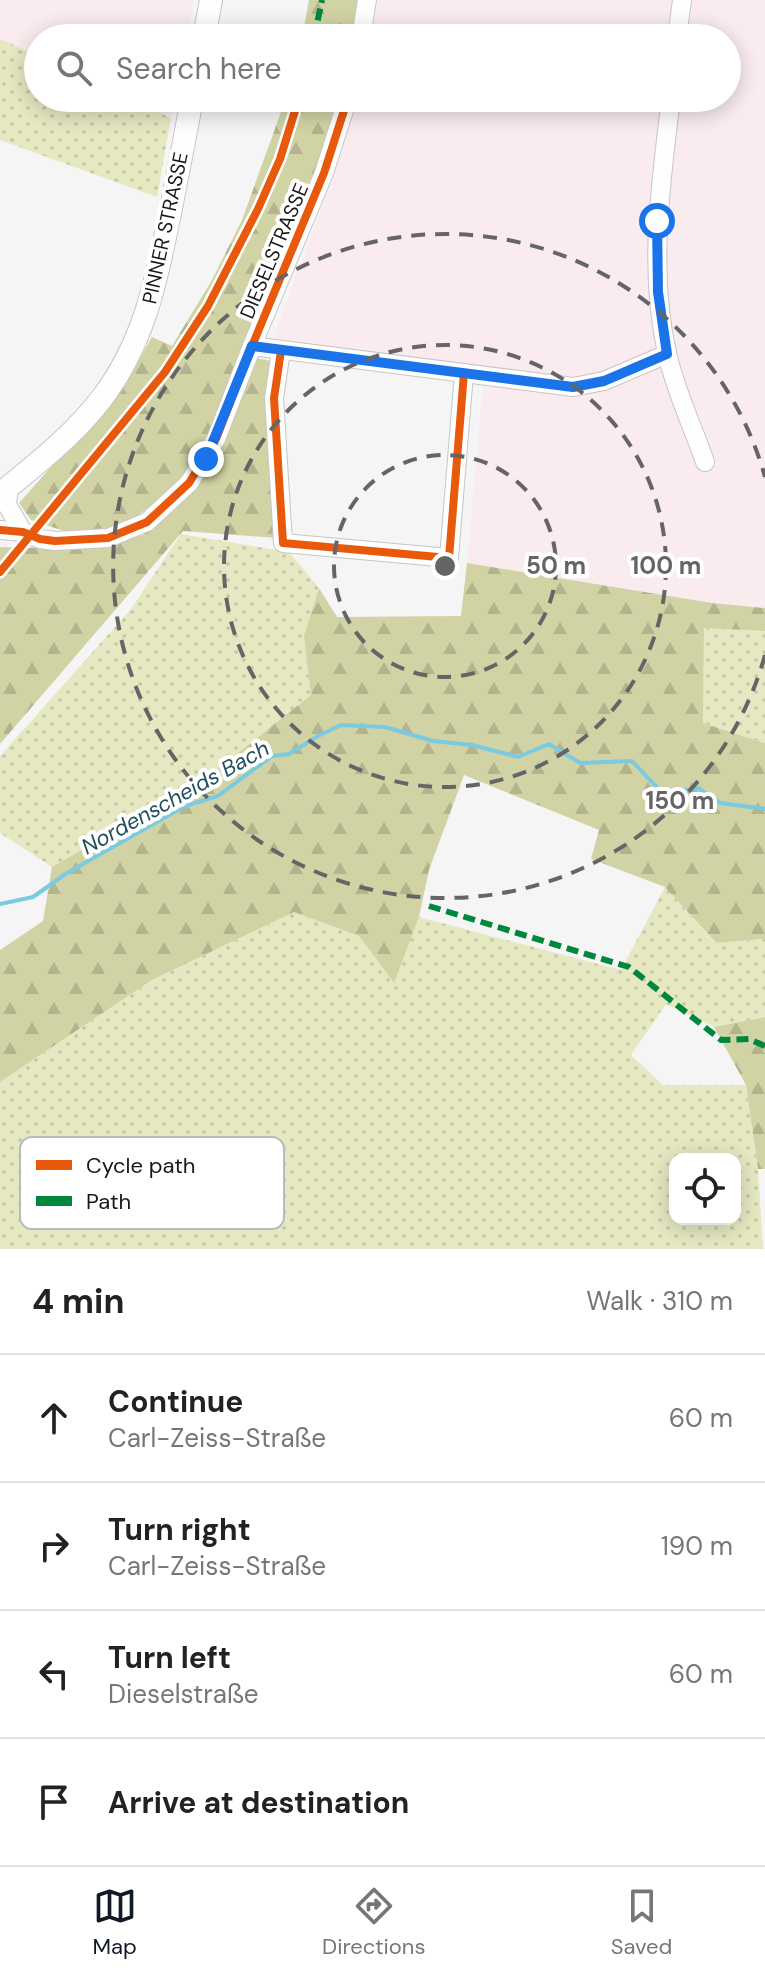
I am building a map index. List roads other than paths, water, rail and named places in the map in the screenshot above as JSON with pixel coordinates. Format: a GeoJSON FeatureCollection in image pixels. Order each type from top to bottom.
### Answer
{"type":"FeatureCollection","features":[{"type":"Feature","properties":{"kind":"street"},"geometry":{"type":"LineString","coordinates":[[207,24],[211,0]]}},
{"type":"Feature","properties":{"kind":"street"},"geometry":{"type":"LineString","coordinates":[[363,24],[367,0]]}},
{"type":"Feature","properties":{"kind":"street"},"geometry":{"type":"LineString","coordinates":[[679,24],[682,0]]}},
{"type":"Feature","properties":{"kind":"street","name":"PINNER STRASSE"},"geometry":{"type":"LineString","coordinates":[[4,490],[57,445],[101,400],[122,369],[138,337],[155,292],[189,112]]}},
{"type":"Feature","properties":{"kind":"street","name":"DIESELSTRASSE"},"geometry":{"type":"LineString","coordinates":[[0,530],[74,542],[108,538],[132,530],[167,505],[189,483],[206,459],[324,173],[344,112]]}},
{"type":"Feature","properties":{"kind":"street"},"geometry":{"type":"LineString","coordinates":[[669,112],[657,221],[658,292],[667,354],[705,462]]}},
{"type":"Feature","properties":{"kind":"street"},"geometry":{"type":"LineString","coordinates":[[252,346],[573,387],[604,381],[667,354]]}},
{"type":"Feature","properties":{"kind":"street"},"geometry":{"type":"LineString","coordinates":[[281,351],[274,398],[283,543],[449,558],[464,373]]}},
{"type":"Feature","properties":{"kind":"street"},"geometry":{"type":"LineString","coordinates":[[4,490],[7,505],[31,535]]}},
{"type":"Feature","properties":{"kind":"waterway","name":"Nordenscheids Bach"},"geometry":{"type":"LineString","coordinates":[[0,904],[33,897],[67,873],[185,806],[218,796],[272,756],[289,754],[341,725],[385,727],[433,741],[472,745],[518,757],[549,744],[580,763],[632,761],[666,797],[698,788],[720,803],[765,809]]}}]}
